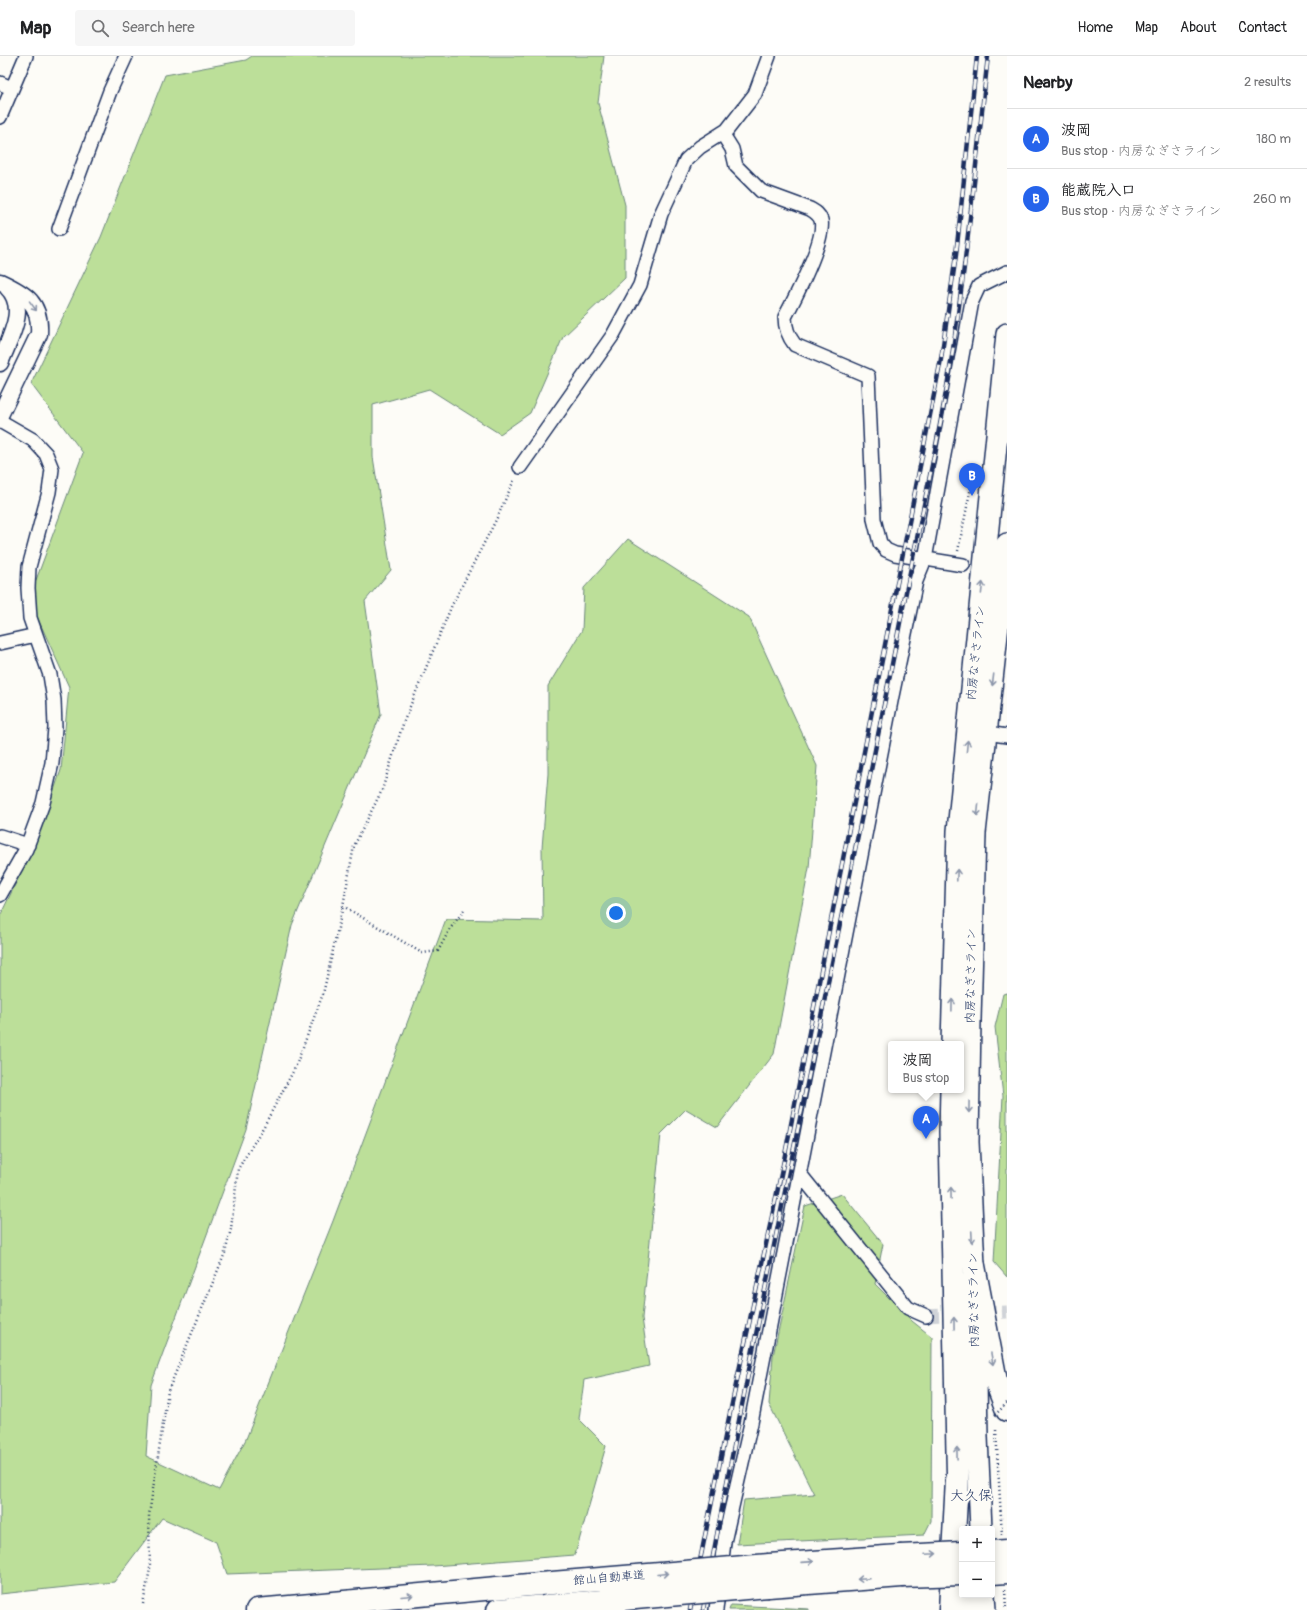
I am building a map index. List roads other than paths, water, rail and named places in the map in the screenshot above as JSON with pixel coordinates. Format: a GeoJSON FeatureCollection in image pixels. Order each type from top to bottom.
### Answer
{"type":"FeatureCollection","features":[{"type":"Feature","properties":{"kind":"highway","name":"内房なぎさライン"},"geometry":{"type":"LineString","coordinates":[[952,1041],[958,831],[1007,334]]}},
{"type":"Feature","properties":{"kind":"highway","name":"内房なぎさライン"},"geometry":{"type":"LineString","coordinates":[[981,1526],[977,1437],[974,1266],[968,1142],[970,1020],[976,833],[997,734],[1007,544]]}},
{"type":"Feature","properties":{"kind":"highway","name":"内房なぎさライン"},"geometry":{"type":"LineString","coordinates":[[951,1093],[950,1139],[957,1480],[960,1526]]}},
{"type":"Feature","properties":{"kind":"highway"},"geometry":{"type":"LineString","coordinates":[[974,1266],[1001,1412]]}},
{"type":"Feature","properties":{"kind":"highway"},"geometry":{"type":"LineString","coordinates":[[950,1610],[957,1480]]}},
{"type":"Feature","properties":{"kind":"highway","name":"館山自動車道"},"geometry":{"type":"LineString","coordinates":[[256,1610],[540,1584],[768,1575],[901,1566],[959,1554]]}},
{"type":"Feature","properties":{"kind":"highway","name":"館山自動車道"},"geometry":{"type":"LineString","coordinates":[[901,1566],[959,1574]]}},
{"type":"Feature","properties":{"kind":"highway","name":"館山自動車道"},"geometry":{"type":"LineString","coordinates":[[498,1610],[547,1606],[768,1575]]}},
{"type":"Feature","properties":{"kind":"highway"},"geometry":{"type":"LineString","coordinates":[[965,1598],[966,1610]]}},
{"type":"Feature","properties":{"kind":"highway"},"geometry":{"type":"LineString","coordinates":[[984,1598],[985,1610]]}},
{"type":"Feature","properties":{"kind":"street"},"geometry":{"type":"LineString","coordinates":[[0,117],[6,85],[26,56]]}},
{"type":"Feature","properties":{"kind":"street"},"geometry":{"type":"LineString","coordinates":[[58,229],[110,91],[126,56]]}},
{"type":"Feature","properties":{"kind":"street"},"geometry":{"type":"LineString","coordinates":[[520,467],[613,335],[640,285],[661,214],[686,160],[700,147],[727,130],[755,94],[769,56]]}},
{"type":"Feature","properties":{"kind":"street"},"geometry":{"type":"LineString","coordinates":[[722,133],[732,149],[736,166],[761,191],[810,209],[817,213],[821,219],[821,230],[814,254],[785,317],[787,332],[795,345],[868,376],[874,519],[880,544],[886,550],[895,554],[960,564]]}},
{"type":"Feature","properties":{"kind":"street"},"geometry":{"type":"LineString","coordinates":[[716,1610],[724,1542],[751,1422],[916,581],[925,559],[972,301],[980,286],[1007,272]]}},
{"type":"Feature","properties":{"kind":"street"},"geometry":{"type":"LineString","coordinates":[[0,363],[16,322],[18,308],[15,298],[1,282]]}},
{"type":"Feature","properties":{"kind":"street"},"geometry":{"type":"LineString","coordinates":[[0,415],[39,334],[40,320],[36,307],[24,296],[1,282]]}},
{"type":"Feature","properties":{"kind":"street"},"geometry":{"type":"LineString","coordinates":[[0,421],[34,440],[46,454],[52,469],[49,492],[29,567],[28,588],[30,618],[50,675],[54,700],[55,728],[52,763],[43,803],[28,845],[0,896]]}},
{"type":"Feature","properties":{"kind":"street"},"geometry":{"type":"LineString","coordinates":[[0,643],[36,635]]}},
{"type":"Feature","properties":{"kind":"street"},"geometry":{"type":"LineString","coordinates":[[0,836],[28,845]]}},
{"type":"Feature","properties":{"kind":"street"},"geometry":{"type":"LineString","coordinates":[[800,1174],[908,1308],[926,1316]]}},
{"type":"Feature","properties":{"kind":"tunnel"},"geometry":{"type":"LineString","coordinates":[[926,1316],[1007,1312]]}},
{"type":"Feature","properties":{"kind":"railway"},"geometry":{"type":"LineString","coordinates":[[690,1610],[727,1427],[784,1160],[941,359],[956,255],[977,56]]}},
{"type":"Feature","properties":{"kind":"railway"},"geometry":{"type":"LineString","coordinates":[[703,1610],[750,1364],[940,424],[952,356],[972,206],[988,56]]}},
{"type":"Feature","properties":{"kind":"place","name":"能蔵院入口"},"geometry":{"type":"Point","coordinates":[972,496]}},
{"type":"Feature","properties":{"kind":"place","name":"波岡"},"geometry":{"type":"Point","coordinates":[926,1139]}},
{"type":"Feature","properties":{"kind":"district","name":"大久保"},"geometry":{"type":"Point","coordinates":[971,1495]}}]}
